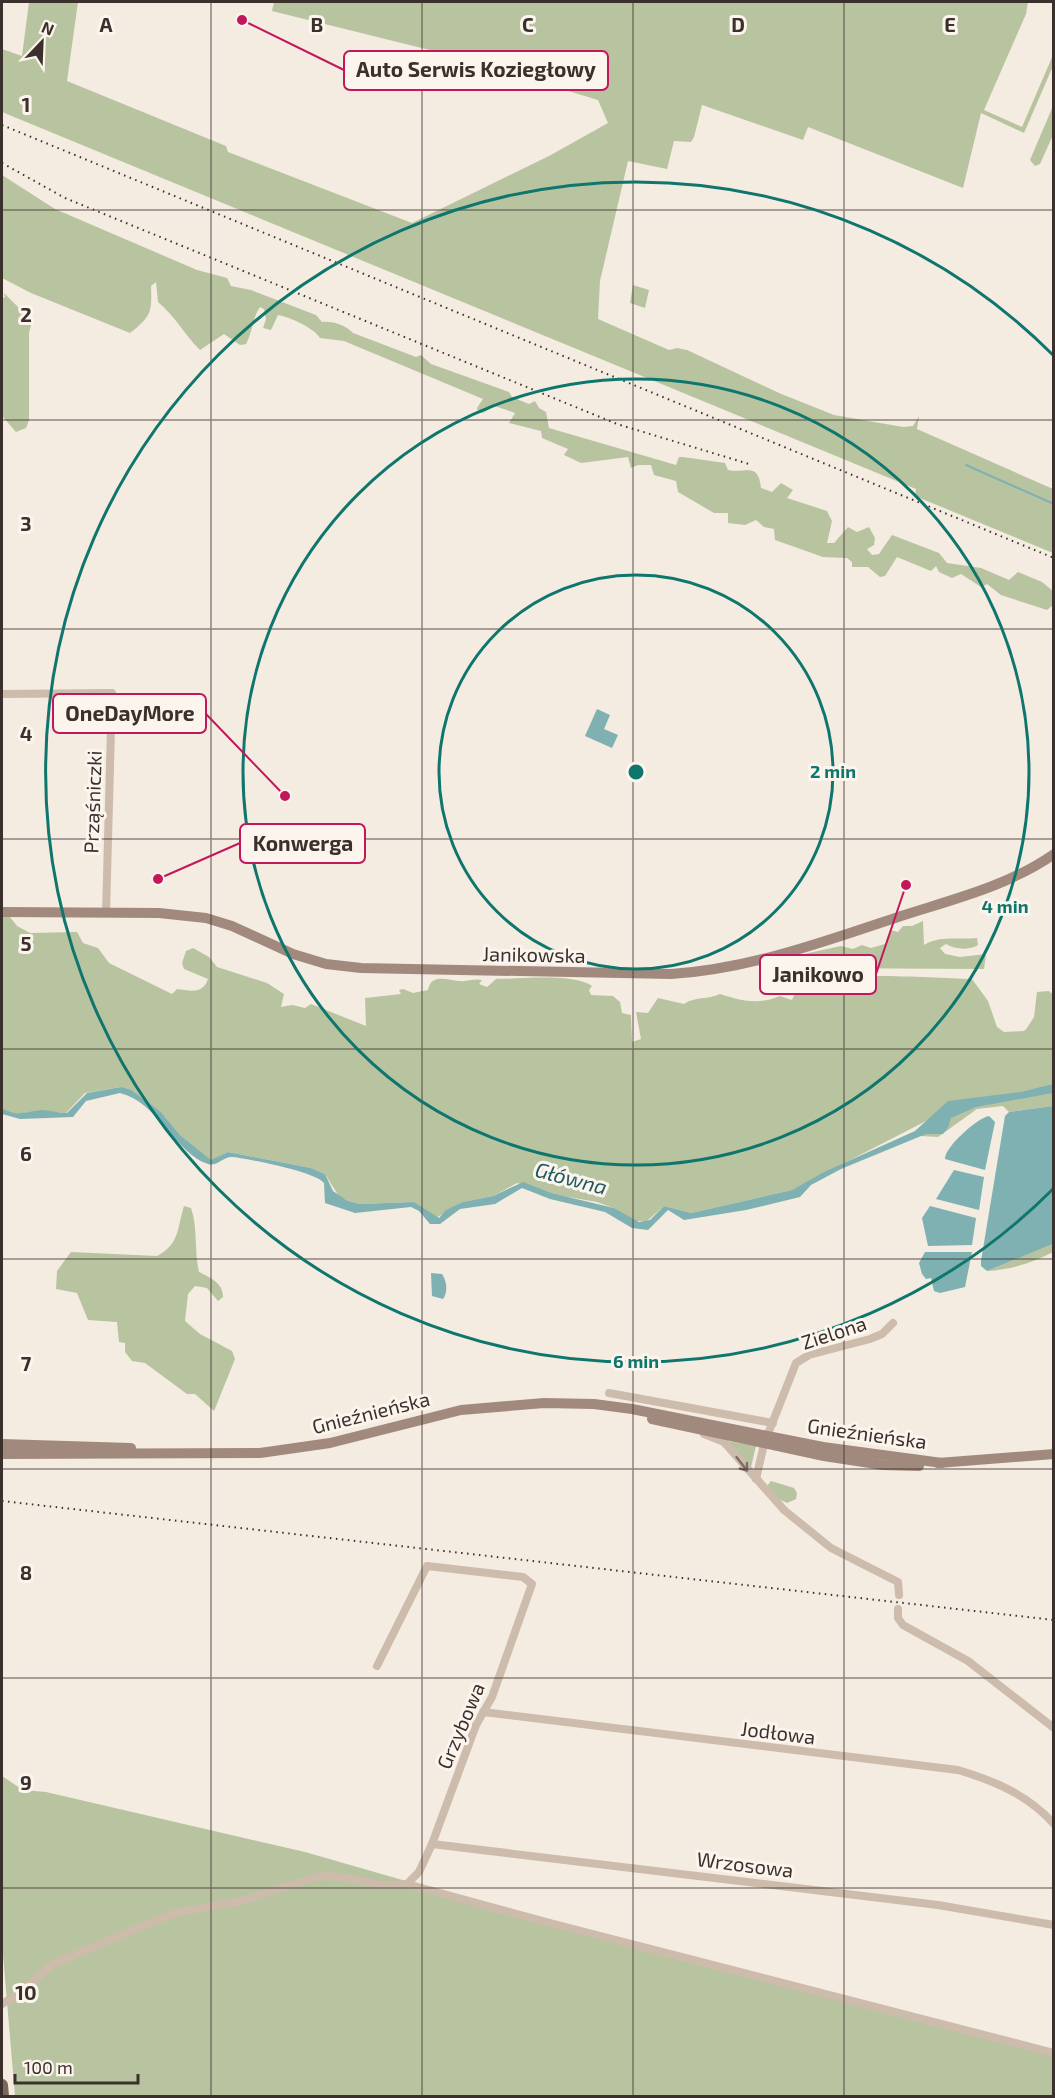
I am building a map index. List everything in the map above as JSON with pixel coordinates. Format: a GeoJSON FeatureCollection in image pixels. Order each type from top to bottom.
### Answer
{"type":"FeatureCollection","features":[{"type":"Feature","properties":{"kind":"main road","name":"Janikowska"},"geometry":{"type":"LineString","coordinates":[[2,912],[159,913],[206,918],[232,926],[293,954],[345,967],[422,971],[690,973],[749,963],[957,899],[1017,876],[1053,854]]}},
{"type":"Feature","properties":{"kind":"main road","name":"Gnieźnieńska"},"geometry":{"type":"LineString","coordinates":[[2,1454],[260,1453],[301,1448],[461,1410],[524,1403],[594,1404],[632,1409],[883,1465],[918,1466],[1053,1454]]}},
{"type":"Feature","properties":{"kind":"main road","name":"Gnieźnieńska"},"geometry":{"type":"LineString","coordinates":[[575,1405],[692,1429],[766,1440]]}},
{"type":"Feature","properties":{"kind":"main road","name":"Gnieźnieńska"},"geometry":{"type":"LineString","coordinates":[[2,1444],[120,1447],[176,1454]]}},
{"type":"Feature","properties":{"kind":"main road"},"geometry":{"type":"LineString","coordinates":[[2,2085],[3,2097]]}},
{"type":"Feature","properties":{"kind":"street","name":"Prząśniczki"},"geometry":{"type":"LineString","coordinates":[[2,694],[112,693],[106,913]]}},
{"type":"Feature","properties":{"kind":"street","name":"Zielona"},"geometry":{"type":"LineString","coordinates":[[756,1479],[766,1440],[796,1363],[809,1355],[870,1339],[882,1334],[893,1323]]}},
{"type":"Feature","properties":{"kind":"street"},"geometry":{"type":"LineString","coordinates":[[609,1393],[773,1423]]}},
{"type":"Feature","properties":{"kind":"street"},"geometry":{"type":"LineString","coordinates":[[692,1429],[724,1442],[784,1510],[831,1548],[898,1582],[899,1595]]}},
{"type":"Feature","properties":{"kind":"street","name":"Grzybowa"},"geometry":{"type":"LineString","coordinates":[[377,1666],[427,1566],[524,1577],[532,1584],[492,1697],[476,1725],[432,1844],[414,1878],[407,1884]]}},
{"type":"Feature","properties":{"kind":"street"},"geometry":{"type":"LineString","coordinates":[[898,1609],[898,1618],[903,1624],[968,1661],[1053,1728]]}},
{"type":"Feature","properties":{"kind":"street","name":"Jodłowa"},"geometry":{"type":"LineString","coordinates":[[483,1712],[958,1770],[1008,1788],[1044,1813],[1053,1824]]}},
{"type":"Feature","properties":{"kind":"street","name":"Wrzosowa"},"geometry":{"type":"LineString","coordinates":[[432,1844],[938,1905],[1053,1924]]}},
{"type":"Feature","properties":{"kind":"street"},"geometry":{"type":"LineString","coordinates":[[2,2004],[53,1964],[174,1913],[241,1901],[319,1876],[340,1877],[381,1885],[407,1884],[1053,2053]]}},
{"type":"Feature","properties":{"kind":"green space"},"geometry":{"type":"Polygon","coordinates":[[[29,2],[78,2],[67,81],[226,146],[228,152],[412,223],[549,156],[608,123],[598,100],[446,54],[272,11],[274,2],[1028,2],[1026,14],[984,110],[1022,127],[1053,55],[1053,66],[1024,133],[981,113],[963,188],[808,127],[803,140],[702,105],[694,137],[691,142],[674,141],[667,169],[628,161],[600,281],[598,319],[669,350],[677,348],[687,350],[779,393],[834,415],[903,427],[913,426],[919,416],[917,429],[1053,489],[1053,553],[915,496],[916,489],[2,112],[2,49],[22,56],[29,2]]]}},
{"type":"Feature","properties":{"kind":"green space"},"geometry":{"type":"Polygon","coordinates":[[[1053,106],[1053,135],[1040,164],[1035,166],[1030,160],[1053,106]]]}},
{"type":"Feature","properties":{"kind":"green space"},"geometry":{"type":"Polygon","coordinates":[[[2,175],[55,209],[197,270],[227,278],[231,286],[251,290],[316,315],[322,322],[339,324],[353,333],[416,357],[421,355],[431,364],[509,392],[512,397],[529,404],[535,401],[539,408],[546,412],[549,428],[676,465],[679,457],[683,457],[725,463],[728,470],[754,471],[761,488],[772,492],[781,483],[793,490],[787,498],[827,511],[832,521],[827,543],[834,543],[848,527],[857,532],[869,527],[875,538],[874,545],[867,549],[872,555],[879,554],[892,535],[939,553],[947,563],[981,568],[1009,580],[1018,572],[1042,582],[1053,591],[1053,605],[1047,610],[1001,595],[987,584],[981,587],[961,574],[952,578],[939,572],[936,566],[931,571],[897,557],[885,576],[880,577],[868,567],[852,567],[852,562],[847,558],[823,557],[775,540],[774,529],[764,527],[756,520],[745,525],[728,523],[728,513],[714,513],[678,492],[676,481],[654,475],[651,465],[638,465],[631,468],[628,457],[581,463],[564,455],[568,449],[542,438],[541,431],[509,423],[515,413],[495,406],[483,413],[478,412],[477,408],[483,399],[344,341],[320,338],[307,327],[283,316],[278,315],[271,330],[263,328],[266,319],[264,309],[260,307],[246,344],[240,345],[224,334],[200,350],[158,302],[156,282],[151,286],[149,313],[130,333],[31,293],[2,278],[2,175]]]}},
{"type":"Feature","properties":{"kind":"green space"},"geometry":{"type":"Polygon","coordinates":[[[633,285],[649,290],[645,308],[630,303],[633,285]]]}},
{"type":"Feature","properties":{"kind":"green space"},"geometry":{"type":"Polygon","coordinates":[[[4,293],[32,321],[29,333],[29,420],[26,428],[16,432],[2,416],[2,297],[5,298],[4,293]]]}},
{"type":"Feature","properties":{"kind":"green space"},"geometry":{"type":"Polygon","coordinates":[[[2,916],[10,917],[17,926],[30,933],[77,932],[83,943],[98,948],[109,963],[172,994],[177,989],[192,991],[206,984],[208,979],[184,969],[182,963],[186,951],[193,948],[209,957],[217,967],[267,983],[284,994],[281,1007],[292,1005],[305,1008],[311,1004],[366,1026],[365,998],[401,994],[399,990],[403,989],[413,993],[428,990],[432,981],[436,979],[482,980],[479,984],[487,987],[496,979],[560,978],[583,982],[592,986],[589,990],[591,995],[613,996],[620,1002],[622,1013],[631,1015],[632,1042],[641,1039],[636,1012],[648,1013],[658,998],[684,1004],[720,994],[750,1001],[780,996],[792,1000],[798,985],[815,980],[859,976],[972,979],[988,1001],[997,1027],[1004,1032],[1024,1031],[1034,1017],[1037,992],[1049,991],[1053,995],[1053,1106],[1009,1112],[1003,1106],[977,1109],[938,1137],[921,1136],[928,1120],[792,1190],[691,1213],[664,1206],[647,1221],[634,1221],[614,1208],[597,1202],[557,1195],[517,1183],[493,1196],[463,1202],[436,1218],[414,1202],[359,1204],[340,1198],[325,1174],[311,1168],[228,1152],[211,1161],[180,1135],[161,1112],[121,1087],[85,1093],[66,1113],[45,1111],[11,1114],[2,1108],[2,916]]]}},
{"type":"Feature","properties":{"kind":"green space"},"geometry":{"type":"Polygon","coordinates":[[[923,921],[924,945],[943,939],[977,938],[978,945],[970,948],[957,948],[946,944],[940,948],[945,954],[960,957],[986,954],[984,969],[801,968],[791,963],[804,954],[841,946],[853,949],[862,945],[871,948],[885,944],[890,930],[898,932],[903,926],[912,926],[923,921]]]}},
{"type":"Feature","properties":{"kind":"green space"},"geometry":{"type":"Polygon","coordinates":[[[184,1206],[191,1208],[193,1216],[199,1272],[219,1285],[223,1297],[218,1301],[207,1288],[195,1286],[188,1294],[185,1321],[200,1334],[232,1351],[235,1359],[214,1411],[195,1394],[187,1394],[145,1363],[132,1361],[125,1352],[125,1343],[119,1342],[117,1322],[88,1320],[77,1293],[56,1289],[57,1271],[71,1252],[157,1256],[174,1241],[184,1206]]]}},
{"type":"Feature","properties":{"kind":"green space"},"geometry":{"type":"Polygon","coordinates":[[[1053,1244],[1053,1252],[1037,1259],[1021,1265],[987,1271],[1053,1244]]]}},
{"type":"Feature","properties":{"kind":"green space"},"geometry":{"type":"Polygon","coordinates":[[[728,1441],[756,1446],[750,1468],[728,1441]]]}},
{"type":"Feature","properties":{"kind":"green space"},"geometry":{"type":"Polygon","coordinates":[[[771,1481],[794,1488],[797,1493],[796,1499],[787,1503],[779,1499],[767,1486],[771,1481]]]}},
{"type":"Feature","properties":{"kind":"green space"},"geometry":{"type":"Polygon","coordinates":[[[2,1776],[23,1790],[46,1792],[305,1852],[413,1883],[1053,2053],[1053,2096],[15,2096],[2,1943],[2,1776]]]}},
{"type":"Feature","properties":{"kind":"water"},"geometry":{"type":"Polygon","coordinates":[[[597,709],[610,715],[604,729],[618,735],[612,748],[585,736],[597,709]]]}},
{"type":"Feature","properties":{"kind":"water"},"geometry":{"type":"Polygon","coordinates":[[[1053,1084],[1053,1093],[976,1107],[951,1118],[943,1134],[926,1134],[841,1169],[811,1185],[800,1197],[746,1210],[684,1220],[668,1210],[648,1230],[632,1228],[605,1212],[550,1199],[522,1188],[495,1204],[460,1209],[440,1224],[430,1224],[419,1211],[411,1207],[355,1213],[325,1203],[324,1183],[309,1175],[233,1157],[208,1164],[186,1150],[145,1106],[120,1093],[86,1101],[73,1117],[20,1119],[2,1114],[2,1108],[16,1113],[41,1110],[67,1113],[87,1093],[121,1087],[131,1090],[161,1112],[180,1135],[211,1160],[228,1152],[311,1168],[325,1174],[333,1191],[346,1200],[359,1204],[414,1202],[439,1218],[446,1210],[463,1202],[493,1196],[523,1182],[551,1193],[614,1208],[639,1222],[650,1220],[664,1206],[691,1213],[792,1190],[824,1172],[915,1131],[948,1101],[1021,1092],[1053,1084]]]}},
{"type":"Feature","properties":{"kind":"water"},"geometry":{"type":"Polygon","coordinates":[[[1053,1106],[1053,1244],[987,1271],[981,1266],[981,1261],[1005,1116],[1009,1112],[1053,1106]]]}},
{"type":"Feature","properties":{"kind":"water"},"geometry":{"type":"Polygon","coordinates":[[[989,1116],[995,1122],[985,1170],[945,1159],[950,1148],[962,1134],[989,1116]]]}},
{"type":"Feature","properties":{"kind":"water"},"geometry":{"type":"Polygon","coordinates":[[[954,1170],[984,1177],[979,1210],[936,1199],[954,1170]]]}},
{"type":"Feature","properties":{"kind":"water"},"geometry":{"type":"Polygon","coordinates":[[[930,1206],[976,1218],[972,1245],[928,1246],[922,1218],[930,1206]]]}},
{"type":"Feature","properties":{"kind":"water"},"geometry":{"type":"Polygon","coordinates":[[[925,1252],[972,1252],[965,1287],[940,1293],[934,1291],[931,1278],[926,1279],[922,1274],[919,1263],[925,1252]]]}},
{"type":"Feature","properties":{"kind":"water"},"geometry":{"type":"Polygon","coordinates":[[[431,1273],[442,1274],[444,1277],[446,1290],[443,1299],[432,1296],[431,1273]]]}},
{"type":"Feature","properties":{"kind":"waterway"},"geometry":{"type":"LineString","coordinates":[[966,465],[1054,504]]}},
{"type":"Feature","properties":{"kind":"railway"},"geometry":{"type":"LineString","coordinates":[[2,125],[1054,558]]}},
{"type":"Feature","properties":{"kind":"railway"},"geometry":{"type":"LineString","coordinates":[[2,163],[65,198],[617,424],[749,464]]}},
{"type":"Feature","properties":{"kind":"railway"},"geometry":{"type":"LineString","coordinates":[[2,1501],[1054,1620]]}},
{"type":"Feature","properties":{"kind":"place","name":"Auto Serwis Koziegłowy"},"geometry":{"type":"Point","coordinates":[242,20]}},
{"type":"Feature","properties":{"kind":"place","name":"OneDayMore"},"geometry":{"type":"Point","coordinates":[285,796]}},
{"type":"Feature","properties":{"kind":"place","name":"Konwerga"},"geometry":{"type":"Point","coordinates":[158,879]}},
{"type":"Feature","properties":{"kind":"place","name":"Janikowo"},"geometry":{"type":"Point","coordinates":[906,885]}},
{"type":"Feature","properties":{"kind":"water label","name":"Główna"},"geometry":{"type":"Point","coordinates":[571,1179]}}]}
